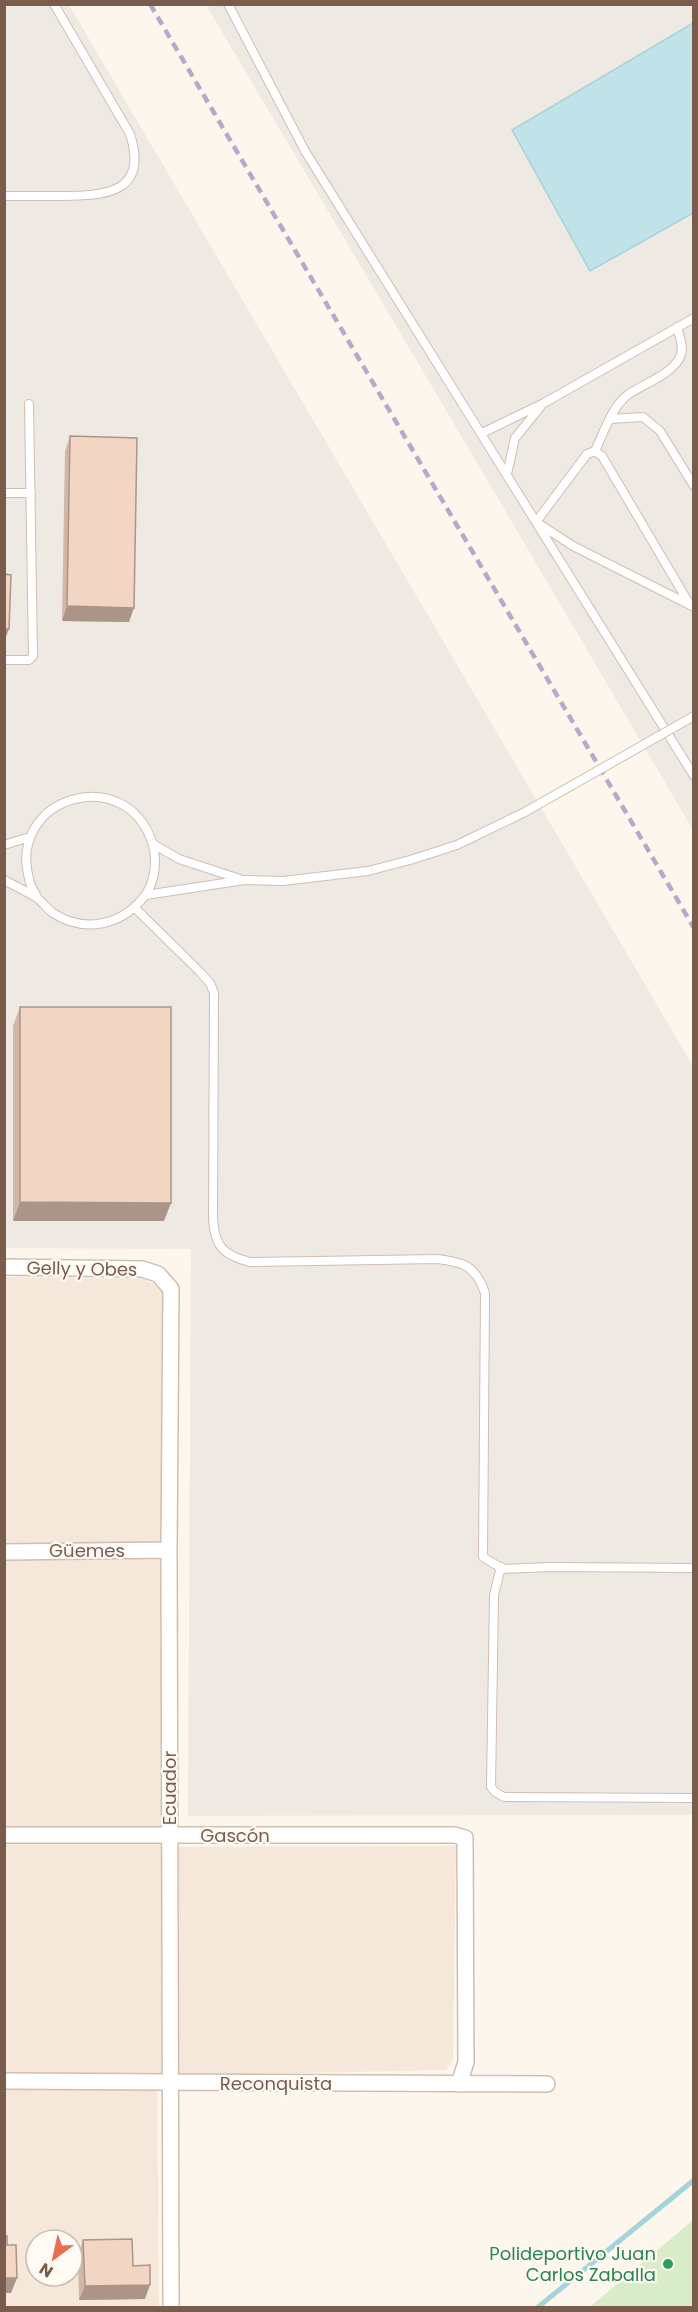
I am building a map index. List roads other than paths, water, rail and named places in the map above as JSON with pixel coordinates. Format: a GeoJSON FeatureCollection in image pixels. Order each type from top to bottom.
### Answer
{"type":"FeatureCollection","features":[{"type":"Feature","properties":{"kind":"street","name":"Gelly y Obes"},"geometry":{"type":"LineString","coordinates":[[4,1267],[142,1269],[158,1274]]}},
{"type":"Feature","properties":{"kind":"street","name":"Ecuador"},"geometry":{"type":"LineString","coordinates":[[158,1274],[171,1289],[169,1550],[171,2307]]}},
{"type":"Feature","properties":{"kind":"street","name":"Güemes"},"geometry":{"type":"LineString","coordinates":[[4,1551],[169,1550]]}},
{"type":"Feature","properties":{"kind":"street","name":"Gascón"},"geometry":{"type":"LineString","coordinates":[[4,1835],[455,1835],[465,1838],[466,2062],[459,2084]]}},
{"type":"Feature","properties":{"kind":"street","name":"Reconquista"},"geometry":{"type":"LineString","coordinates":[[4,2081],[547,2084]]}},
{"type":"Feature","properties":{"kind":"lane"},"geometry":{"type":"LineString","coordinates":[[4,196],[94,196],[110,193],[130,178],[134,169],[136,156],[130,134],[54,4]]}},
{"type":"Feature","properties":{"kind":"lane"},"geometry":{"type":"LineString","coordinates":[[228,4],[305,151],[693,776]]}},
{"type":"Feature","properties":{"kind":"lane"},"geometry":{"type":"LineString","coordinates":[[482,433],[544,403],[693,318]]}},
{"type":"Feature","properties":{"kind":"lane"},"geometry":{"type":"LineString","coordinates":[[536,522],[587,454],[595,451],[610,419],[624,398],[669,370],[678,361],[682,351],[677,327]]}},
{"type":"Feature","properties":{"kind":"lane"},"geometry":{"type":"LineString","coordinates":[[507,475],[515,438],[544,403]]}},
{"type":"Feature","properties":{"kind":"lane"},"geometry":{"type":"LineString","coordinates":[[4,660],[28,660],[33,656],[29,404]]}},
{"type":"Feature","properties":{"kind":"lane"},"geometry":{"type":"LineString","coordinates":[[610,419],[643,417],[660,431],[693,486]]}},
{"type":"Feature","properties":{"kind":"lane"},"geometry":{"type":"LineString","coordinates":[[595,451],[602,456],[692,606]]}},
{"type":"Feature","properties":{"kind":"lane"},"geometry":{"type":"LineString","coordinates":[[4,493],[30,493]]}},
{"type":"Feature","properties":{"kind":"lane"},"geometry":{"type":"LineString","coordinates":[[536,522],[573,546],[692,606]]}},
{"type":"Feature","properties":{"kind":"lane"},"geometry":{"type":"LineString","coordinates":[[146,895],[244,880],[283,881],[378,868],[457,845],[525,812],[693,716]]}},
{"type":"Feature","properties":{"kind":"lane"},"geometry":{"type":"LineString","coordinates":[[4,880],[38,899],[51,912],[67,921],[84,925],[103,924],[120,919],[135,909],[146,895],[154,870],[153,844],[138,816],[125,806],[110,799],[94,796],[78,797],[56,807],[38,823],[30,837],[26,858],[27,869],[29,880],[38,899]]}},
{"type":"Feature","properties":{"kind":"lane"},"geometry":{"type":"LineString","coordinates":[[4,844],[30,837]]}},
{"type":"Feature","properties":{"kind":"lane"},"geometry":{"type":"LineString","coordinates":[[153,844],[179,859],[210,871],[244,880]]}},
{"type":"Feature","properties":{"kind":"lane"},"geometry":{"type":"LineString","coordinates":[[135,909],[200,972],[210,983],[214,993],[213,1219],[214,1234],[220,1247],[231,1257],[250,1262],[437,1259],[456,1261],[469,1267],[480,1277],[485,1293],[483,1557],[501,1567],[693,1568]]}},
{"type":"Feature","properties":{"kind":"lane"},"geometry":{"type":"LineString","coordinates":[[501,1567],[494,1595],[491,1787],[495,1792],[504,1797],[693,1798]]}},
{"type":"Feature","properties":{"kind":"water"},"geometry":{"type":"Polygon","coordinates":[[[693,23],[693,213],[590,271],[512,130],[693,23]]]}},
{"type":"Feature","properties":{"kind":"waterway"},"geometry":{"type":"LineString","coordinates":[[537,2308],[694,2180]]}},
{"type":"Feature","properties":{"kind":"railway"},"geometry":{"type":"LineString","coordinates":[[150,4],[694,928]]}},
{"type":"Feature","properties":{"kind":"place","name":"Polideportivo Juan Carlos Zaballa"},"geometry":{"type":"Point","coordinates":[668,2264]}}]}
